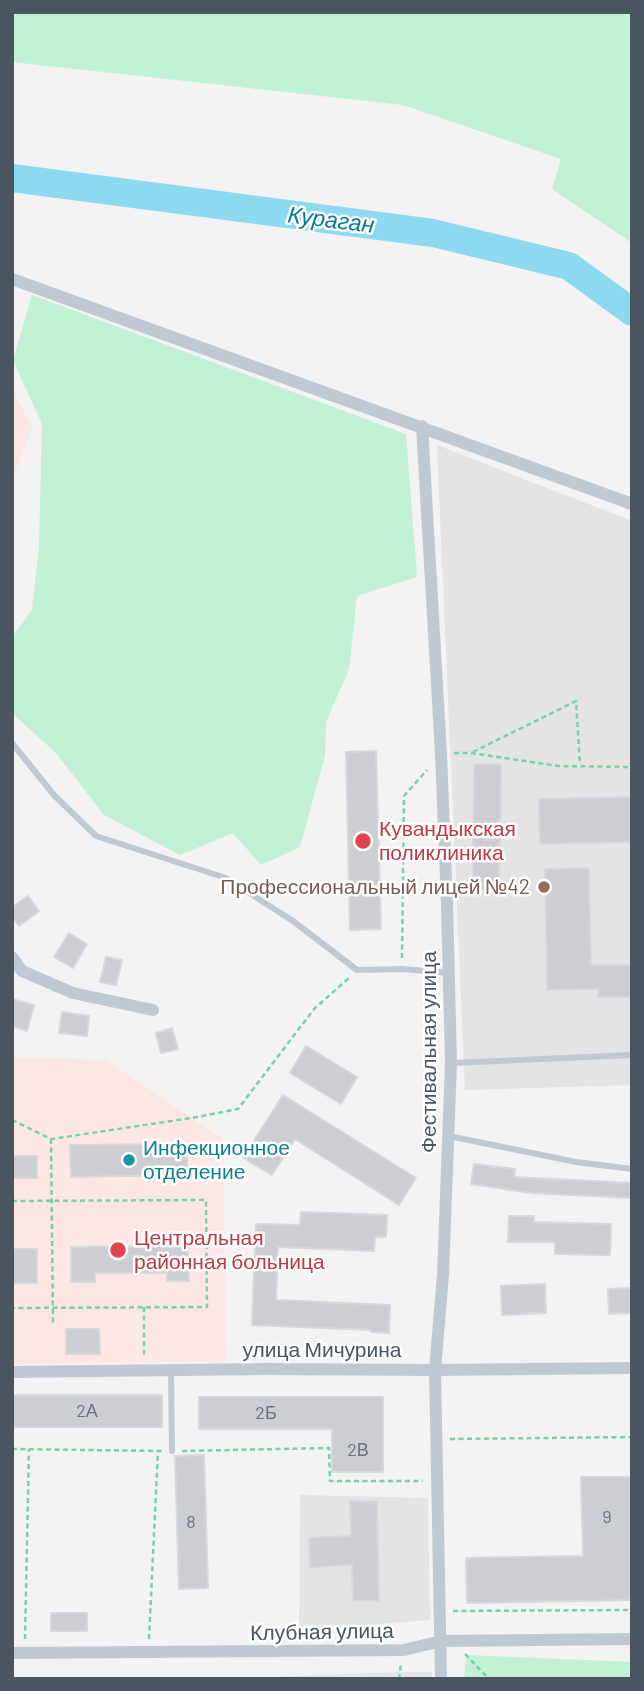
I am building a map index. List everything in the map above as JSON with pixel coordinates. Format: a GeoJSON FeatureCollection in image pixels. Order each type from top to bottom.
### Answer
{"type":"FeatureCollection","features":[{"type":"Feature","properties":{"kind":"street"},"geometry":{"type":"LineString","coordinates":[[12,279],[632,504]]}},
{"type":"Feature","properties":{"kind":"street","name":"Фестивальная улица"},"geometry":{"type":"LineString","coordinates":[[422,426],[441,754],[451,1063],[443,1275],[435,1370],[441,1679]]}},
{"type":"Feature","properties":{"kind":"street"},"geometry":{"type":"LineString","coordinates":[[12,957],[22,971],[73,993],[153,1010]]}},
{"type":"Feature","properties":{"kind":"street","name":"улица Мичурина"},"geometry":{"type":"LineString","coordinates":[[12,1372],[632,1368]]}},
{"type":"Feature","properties":{"kind":"street","name":"Клубная улица"},"geometry":{"type":"LineString","coordinates":[[19,1653],[404,1650],[440,1641],[632,1639]]}},
{"type":"Feature","properties":{"kind":"lane"},"geometry":{"type":"LineString","coordinates":[[12,743],[54,795],[96,836],[226,878],[293,921],[357,970],[402,969],[448,973]]}},
{"type":"Feature","properties":{"kind":"lane"},"geometry":{"type":"LineString","coordinates":[[451,1063],[632,1055]]}},
{"type":"Feature","properties":{"kind":"lane"},"geometry":{"type":"LineString","coordinates":[[449,1136],[632,1169]]}},
{"type":"Feature","properties":{"kind":"lane"},"geometry":{"type":"LineString","coordinates":[[171,1370],[172,1451]]}},
{"type":"Feature","properties":{"kind":"path"},"geometry":{"type":"LineString","coordinates":[[471,753],[576,701],[580,764]]}},
{"type":"Feature","properties":{"kind":"path"},"geometry":{"type":"LineString","coordinates":[[402,969],[404,796],[441,754],[471,753],[559,766],[580,764],[632,767]]}},
{"type":"Feature","properties":{"kind":"path"},"geometry":{"type":"LineString","coordinates":[[12,1120],[51,1139],[238,1109],[314,1009],[357,970]]}},
{"type":"Feature","properties":{"kind":"path"},"geometry":{"type":"LineString","coordinates":[[51,1139],[53,1323]]}},
{"type":"Feature","properties":{"kind":"path"},"geometry":{"type":"LineString","coordinates":[[12,1201],[206,1200],[207,1307],[12,1308]]}},
{"type":"Feature","properties":{"kind":"path"},"geometry":{"type":"LineString","coordinates":[[144,1307],[144,1370]]}},
{"type":"Feature","properties":{"kind":"path"},"geometry":{"type":"LineString","coordinates":[[436,1439],[632,1437]]}},
{"type":"Feature","properties":{"kind":"path"},"geometry":{"type":"LineString","coordinates":[[12,1449],[172,1451],[329,1448],[330,1481],[437,1481]]}},
{"type":"Feature","properties":{"kind":"path"},"geometry":{"type":"LineString","coordinates":[[19,1653],[29,1450]]}},
{"type":"Feature","properties":{"kind":"path"},"geometry":{"type":"LineString","coordinates":[[148,1652],[158,1451]]}},
{"type":"Feature","properties":{"kind":"path"},"geometry":{"type":"LineString","coordinates":[[440,1611],[632,1609]]}},
{"type":"Feature","properties":{"kind":"path"},"geometry":{"type":"LineString","coordinates":[[440,1641],[466,1655],[489,1679]]}},
{"type":"Feature","properties":{"kind":"shaded area"},"geometry":{"type":"Polygon","coordinates":[[[12,390],[33,428],[12,479],[12,390]]]}},
{"type":"Feature","properties":{"kind":"shaded area","name":"Профессиональный лицей №42"},"geometry":{"type":"Polygon","coordinates":[[[437,445],[632,521],[632,1085],[465,1090],[437,445]]]}},
{"type":"Feature","properties":{"kind":"shaded area","name":"Центральная районная больница"},"geometry":{"type":"Polygon","coordinates":[[[12,1057],[106,1060],[223,1139],[226,1361],[12,1364],[12,1057]]]}},
{"type":"Feature","properties":{"kind":"shaded area"},"geometry":{"type":"Polygon","coordinates":[[[300,1495],[428,1498],[430,1620],[299,1630],[300,1495]]]}},
{"type":"Feature","properties":{"kind":"shaded area"},"geometry":{"type":"Polygon","coordinates":[[[432,1672],[432,1679],[220,1679],[432,1672]]]}},
{"type":"Feature","properties":{"kind":"green space"},"geometry":{"type":"Polygon","coordinates":[[[12,12],[632,12],[632,243],[552,189],[561,159],[403,105],[12,62],[12,12]]]}},
{"type":"Feature","properties":{"kind":"green space"},"geometry":{"type":"Polygon","coordinates":[[[32,295],[406,434],[417,577],[357,596],[349,669],[326,722],[325,756],[300,847],[261,865],[233,833],[180,855],[104,815],[56,753],[12,713],[12,637],[32,610],[39,546],[42,424],[13,360],[32,295]]]}},
{"type":"Feature","properties":{"kind":"green space"},"geometry":{"type":"Polygon","coordinates":[[[466,1655],[632,1662],[632,1679],[464,1679],[466,1655]]]}},
{"type":"Feature","properties":{"kind":"building","name":"Кувандыкская поликлиника"},"geometry":{"type":"Polygon","coordinates":[[[376,751],[381,929],[350,930],[346,752],[376,751]]]}},
{"type":"Feature","properties":{"kind":"building"},"geometry":{"type":"Polygon","coordinates":[[[474,764],[501,764],[499,890],[473,890],[474,764]]]}},
{"type":"Feature","properties":{"kind":"building"},"geometry":{"type":"Polygon","coordinates":[[[632,797],[632,842],[540,844],[539,799],[632,797]]]}},
{"type":"Feature","properties":{"kind":"building"},"geometry":{"type":"Polygon","coordinates":[[[589,868],[591,965],[632,965],[630,997],[598,997],[598,989],[547,990],[545,869],[589,868]]]}},
{"type":"Feature","properties":{"kind":"building"},"geometry":{"type":"Polygon","coordinates":[[[28,896],[39,911],[19,926],[12,917],[12,907],[28,896]]]}},
{"type":"Feature","properties":{"kind":"building"},"geometry":{"type":"Polygon","coordinates":[[[69,933],[87,944],[73,968],[54,957],[69,933]]]}},
{"type":"Feature","properties":{"kind":"building"},"geometry":{"type":"Polygon","coordinates":[[[106,957],[122,960],[116,985],[100,982],[106,957]]]}},
{"type":"Feature","properties":{"kind":"building"},"geometry":{"type":"Polygon","coordinates":[[[12,999],[34,1005],[27,1031],[12,1026],[12,999]]]}},
{"type":"Feature","properties":{"kind":"building"},"geometry":{"type":"Polygon","coordinates":[[[62,1012],[89,1016],[87,1036],[59,1033],[62,1012]]]}},
{"type":"Feature","properties":{"kind":"building"},"geometry":{"type":"Polygon","coordinates":[[[172,1028],[178,1049],[161,1053],[156,1033],[172,1028]]]}},
{"type":"Feature","properties":{"kind":"building"},"geometry":{"type":"Polygon","coordinates":[[[306,1046],[357,1077],[341,1104],[290,1073],[306,1046]]]}},
{"type":"Feature","properties":{"kind":"building"},"geometry":{"type":"Polygon","coordinates":[[[283,1095],[416,1178],[399,1205],[295,1139],[272,1175],[243,1158],[283,1095]]]}},
{"type":"Feature","properties":{"kind":"building","name":"Инфекционное отделение"},"geometry":{"type":"Polygon","coordinates":[[[187,1144],[187,1175],[71,1177],[70,1145],[187,1144]]]}},
{"type":"Feature","properties":{"kind":"building"},"geometry":{"type":"Polygon","coordinates":[[[12,1156],[37,1156],[37,1178],[12,1178],[12,1156]]]}},
{"type":"Feature","properties":{"kind":"building"},"geometry":{"type":"Polygon","coordinates":[[[474,1164],[515,1169],[514,1177],[632,1183],[632,1198],[531,1193],[471,1184],[474,1164]]]}},
{"type":"Feature","properties":{"kind":"building"},"geometry":{"type":"Polygon","coordinates":[[[301,1212],[387,1215],[386,1237],[375,1237],[374,1251],[278,1247],[276,1300],[390,1305],[389,1333],[252,1325],[256,1224],[300,1225],[301,1212]]]}},
{"type":"Feature","properties":{"kind":"building"},"geometry":{"type":"Polygon","coordinates":[[[509,1216],[534,1216],[534,1222],[611,1224],[610,1255],[555,1254],[555,1242],[508,1242],[509,1216]]]}},
{"type":"Feature","properties":{"kind":"building"},"geometry":{"type":"Polygon","coordinates":[[[188,1246],[189,1281],[167,1281],[167,1273],[95,1273],[95,1282],[71,1282],[71,1247],[188,1246]]]}},
{"type":"Feature","properties":{"kind":"building"},"geometry":{"type":"Polygon","coordinates":[[[12,1249],[37,1249],[37,1283],[12,1283],[12,1249]]]}},
{"type":"Feature","properties":{"kind":"building"},"geometry":{"type":"Polygon","coordinates":[[[545,1284],[546,1313],[502,1315],[501,1286],[545,1284]]]}},
{"type":"Feature","properties":{"kind":"building"},"geometry":{"type":"Polygon","coordinates":[[[632,1288],[632,1313],[609,1314],[608,1289],[632,1288]]]}},
{"type":"Feature","properties":{"kind":"building"},"geometry":{"type":"Polygon","coordinates":[[[66,1329],[99,1329],[100,1354],[66,1354],[66,1329]]]}},
{"type":"Feature","properties":{"kind":"building"},"geometry":{"type":"Polygon","coordinates":[[[12,1395],[162,1395],[162,1427],[12,1427],[12,1395]]]}},
{"type":"Feature","properties":{"kind":"building"},"geometry":{"type":"Polygon","coordinates":[[[199,1397],[383,1397],[383,1472],[332,1472],[332,1429],[199,1429],[199,1397]]]}},
{"type":"Feature","properties":{"kind":"building"},"geometry":{"type":"Polygon","coordinates":[[[204,1455],[208,1588],[179,1589],[175,1456],[204,1455]]]}},
{"type":"Feature","properties":{"kind":"building"},"geometry":{"type":"Polygon","coordinates":[[[581,1477],[632,1477],[632,1600],[467,1603],[466,1558],[583,1556],[581,1477]]]}},
{"type":"Feature","properties":{"kind":"building"},"geometry":{"type":"Polygon","coordinates":[[[350,1501],[377,1501],[379,1601],[353,1601],[352,1565],[310,1567],[309,1538],[351,1536],[350,1501]]]}},
{"type":"Feature","properties":{"kind":"building"},"geometry":{"type":"Polygon","coordinates":[[[51,1613],[87,1613],[87,1631],[51,1631],[51,1613]]]}},
{"type":"Feature","properties":{"kind":"waterway","name":"Кураган"},"geometry":{"type":"LineString","coordinates":[[12,178],[433,233],[569,266],[632,312]]}},
{"type":"Feature","properties":{"kind":"place","name":"Кувандыкская поликлиника"},"geometry":{"type":"Point","coordinates":[363,841]}},
{"type":"Feature","properties":{"kind":"place","name":"Профессиональный лицей №42"},"geometry":{"type":"Point","coordinates":[544,887]}},
{"type":"Feature","properties":{"kind":"place","name":"Инфекционное отделение"},"geometry":{"type":"Point","coordinates":[129,1160]}},
{"type":"Feature","properties":{"kind":"place","name":"Центральная районная больница"},"geometry":{"type":"Point","coordinates":[118,1250]}}]}
